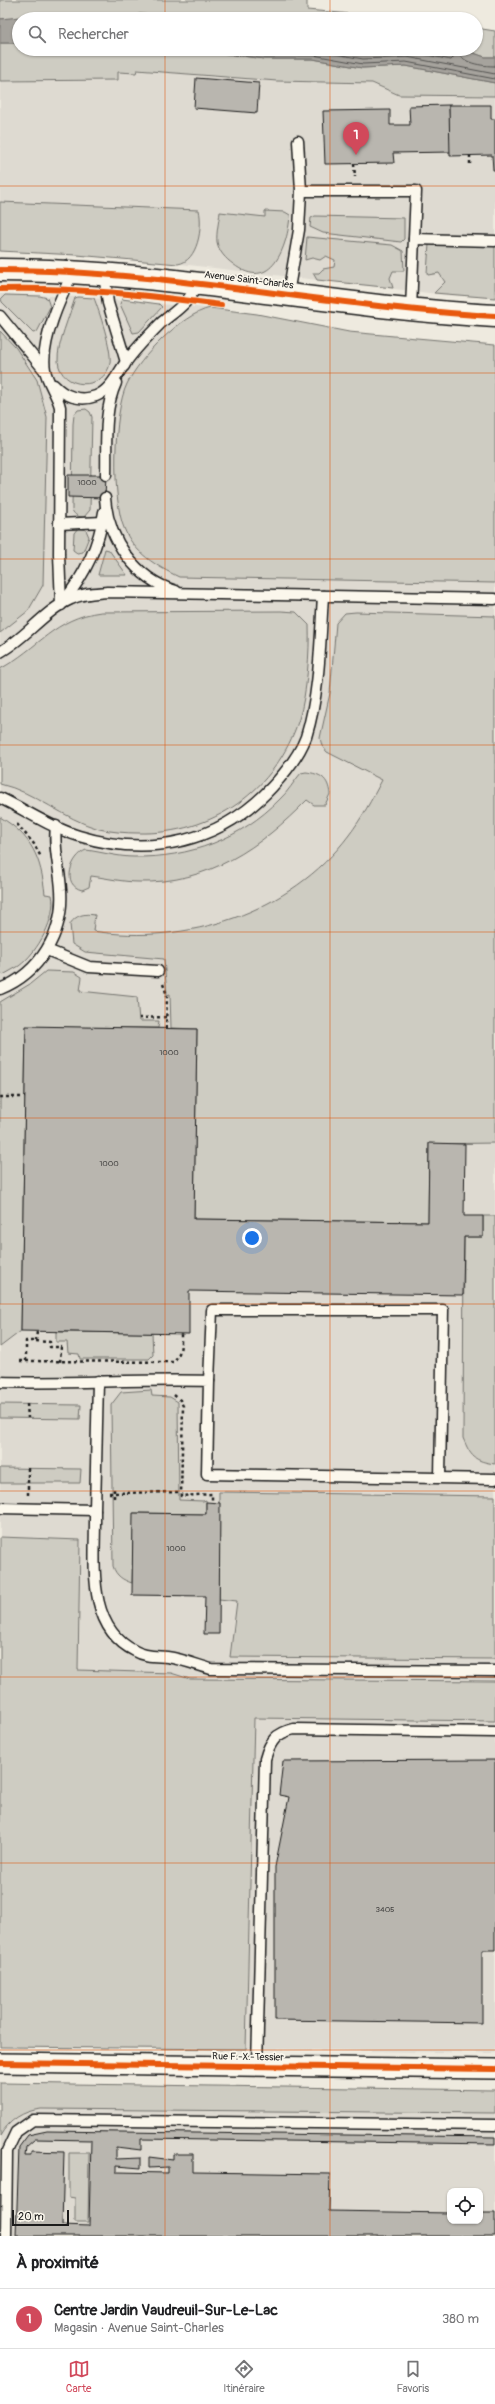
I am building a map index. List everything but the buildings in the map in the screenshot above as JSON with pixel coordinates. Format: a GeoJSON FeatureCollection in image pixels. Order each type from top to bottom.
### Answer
{"type":"FeatureCollection","features":[{"type":"Feature","properties":{"kind":"street","name":"Avenue Saint-Charles"},"geometry":{"type":"LineString","coordinates":[[0,270],[104,274],[197,283],[410,310],[495,316]]}},
{"type":"Feature","properties":{"kind":"street","name":"Rue F.-X.-Tessier"},"geometry":{"type":"LineString","coordinates":[[0,2063],[495,2069]]}},
{"type":"Feature","properties":{"kind":"lane"},"geometry":{"type":"LineString","coordinates":[[288,294],[299,230],[301,191],[298,141]]}},
{"type":"Feature","properties":{"kind":"lane"},"geometry":{"type":"LineString","coordinates":[[301,191],[416,191],[410,310]]}},
{"type":"Feature","properties":{"kind":"lane"},"geometry":{"type":"LineString","coordinates":[[414,239],[495,241]]}},
{"type":"Feature","properties":{"kind":"lane"},"geometry":{"type":"LineString","coordinates":[[61,605],[59,524],[60,407],[57,395],[45,372],[44,358],[49,335],[73,272]]}},
{"type":"Feature","properties":{"kind":"lane"},"geometry":{"type":"LineString","coordinates":[[104,274],[108,303],[126,362],[112,393],[109,407],[106,475]]}},
{"type":"Feature","properties":{"kind":"lane"},"geometry":{"type":"LineString","coordinates":[[0,316],[61,392],[72,397],[83,398],[95,396],[106,390],[126,362],[161,324],[188,300],[197,283]]}},
{"type":"Feature","properties":{"kind":"lane"},"geometry":{"type":"LineString","coordinates":[[61,605],[83,576],[103,522],[105,498],[113,536],[124,553],[157,583],[186,594]]}},
{"type":"Feature","properties":{"kind":"lane"},"geometry":{"type":"LineString","coordinates":[[59,524],[103,522]]}},
{"type":"Feature","properties":{"kind":"lane"},"geometry":{"type":"LineString","coordinates":[[0,652],[72,598],[100,593],[495,598]]}},
{"type":"Feature","properties":{"kind":"lane"},"geometry":{"type":"LineString","coordinates":[[0,798],[78,836],[106,843],[144,845],[188,840],[214,830],[240,816],[283,775],[305,738],[318,671],[323,596]]}},
{"type":"Feature","properties":{"kind":"lane"},"geometry":{"type":"LineString","coordinates":[[0,989],[20,979],[35,966],[47,950],[60,922],[62,903],[54,843],[56,826]]}},
{"type":"Feature","properties":{"kind":"lane"},"geometry":{"type":"LineString","coordinates":[[47,950],[89,967],[158,972]]}},
{"type":"Feature","properties":{"kind":"lane"},"geometry":{"type":"LineString","coordinates":[[440,1477],[444,1310],[212,1310],[207,1474],[495,1479]]}},
{"type":"Feature","properties":{"kind":"lane"},"geometry":{"type":"LineString","coordinates":[[0,1382],[154,1379],[209,1381]]}},
{"type":"Feature","properties":{"kind":"lane"},"geometry":{"type":"LineString","coordinates":[[98,1381],[95,1510],[98,1601],[103,1618],[110,1630],[121,1642],[135,1652],[150,1656],[168,1657],[212,1669],[495,1671]]}},
{"type":"Feature","properties":{"kind":"lane"},"geometry":{"type":"LineString","coordinates":[[0,1508],[95,1510]]}},
{"type":"Feature","properties":{"kind":"lane"},"geometry":{"type":"LineString","coordinates":[[257,2066],[265,1759],[268,1746],[274,1737],[283,1731],[294,1729],[495,1732]]}},
{"type":"Feature","properties":{"kind":"lane"},"geometry":{"type":"LineString","coordinates":[[6,2236],[7,2151],[16,2132],[33,2120],[495,2125]]}},
{"type":"Feature","properties":{"kind":"path"},"geometry":{"type":"LineString","coordinates":[[470,155],[470,164]]}},
{"type":"Feature","properties":{"kind":"path"},"geometry":{"type":"LineString","coordinates":[[14,822],[34,844],[44,861]]}},
{"type":"Feature","properties":{"kind":"path"},"geometry":{"type":"LineString","coordinates":[[166,1028],[167,995]]}},
{"type":"Feature","properties":{"kind":"path"},"geometry":{"type":"LineString","coordinates":[[139,1018],[167,1017]]}},
{"type":"Feature","properties":{"kind":"path"},"geometry":{"type":"LineString","coordinates":[[0,1097],[25,1097]]}},
{"type":"Feature","properties":{"kind":"path"},"geometry":{"type":"LineString","coordinates":[[36,1341],[37,1332]]}},
{"type":"Feature","properties":{"kind":"path"},"geometry":{"type":"LineString","coordinates":[[20,1361],[173,1362],[178,1357],[181,1348],[181,1333]]}},
{"type":"Feature","properties":{"kind":"path"},"geometry":{"type":"LineString","coordinates":[[26,1361],[26,1342],[36,1341],[50,1342],[50,1347],[61,1347],[60,1362]]}},
{"type":"Feature","properties":{"kind":"path"},"geometry":{"type":"LineString","coordinates":[[166,1393],[174,1394],[183,1406],[180,1496],[212,1494],[212,1502]]}},
{"type":"Feature","properties":{"kind":"path"},"geometry":{"type":"LineString","coordinates":[[27,1404],[28,1418]]}},
{"type":"Feature","properties":{"kind":"path"},"geometry":{"type":"LineString","coordinates":[[28,1468],[28,1483]]}},
{"type":"Feature","properties":{"kind":"path"},"geometry":{"type":"LineString","coordinates":[[114,1486],[114,1498]]}},
{"type":"Feature","properties":{"kind":"path"},"geometry":{"type":"LineString","coordinates":[[115,1493],[181,1492]]}},
{"type":"Feature","properties":{"kind":"shaded area"},"geometry":{"type":"Polygon","coordinates":[[[0,0],[307,0],[307,10],[329,12],[12,12],[12,19],[0,19],[0,0]]]}},
{"type":"Feature","properties":{"kind":"shaded area"},"geometry":{"type":"Polygon","coordinates":[[[483,29],[495,31],[495,57],[482,56],[483,29]]]}},
{"type":"Feature","properties":{"kind":"shaded area"},"geometry":{"type":"Polygon","coordinates":[[[0,43],[12,43],[12,56],[242,56],[264,59],[313,59],[362,68],[406,66],[495,83],[495,96],[399,95],[372,83],[277,81],[137,70],[136,73],[118,72],[118,80],[0,81],[0,43]]]}},
{"type":"Feature","properties":{"kind":"shaded area"},"geometry":{"type":"Polygon","coordinates":[[[136,70],[277,81],[372,83],[399,95],[495,96],[495,298],[446,295],[146,260],[0,251],[0,81],[117,80],[118,72],[136,73],[136,70]]]}},
{"type":"Feature","properties":{"kind":"shaded area"},"geometry":{"type":"Polygon","coordinates":[[[0,202],[199,210],[200,225],[198,242],[190,257],[185,262],[178,264],[77,255],[0,251],[0,202]]]}},
{"type":"Feature","properties":{"kind":"shaded area"},"geometry":{"type":"Polygon","coordinates":[[[265,211],[285,212],[290,215],[286,240],[275,262],[267,270],[258,273],[246,272],[230,262],[219,249],[217,242],[217,231],[220,212],[265,217],[265,211]]]}},
{"type":"Feature","properties":{"kind":"shaded area"},"geometry":{"type":"Polygon","coordinates":[[[315,216],[404,218],[404,239],[401,242],[323,233],[310,227],[311,218],[315,216]]]}},
{"type":"Feature","properties":{"kind":"shaded area"},"geometry":{"type":"Polygon","coordinates":[[[307,237],[392,245],[403,251],[404,271],[393,271],[390,278],[393,288],[317,280],[313,273],[319,273],[323,269],[334,267],[335,260],[326,256],[320,260],[312,258],[305,260],[307,237]]]}},
{"type":"Feature","properties":{"kind":"shaded area"},"geometry":{"type":"Polygon","coordinates":[[[429,244],[495,246],[495,298],[434,293],[445,282],[439,273],[428,275],[427,273],[429,244]]]}},
{"type":"Feature","properties":{"kind":"shaded area"},"geometry":{"type":"Polygon","coordinates":[[[0,294],[78,297],[206,308],[254,316],[260,332],[495,357],[495,2053],[246,2049],[254,1718],[0,1714],[0,294]]]}},
{"type":"Feature","properties":{"kind":"shaded area"},"geometry":{"type":"Polygon","coordinates":[[[5,295],[40,296],[47,298],[50,307],[37,332],[33,333],[2,302],[1,299],[5,295]]]}},
{"type":"Feature","properties":{"kind":"shaded area"},"geometry":{"type":"Polygon","coordinates":[[[75,298],[94,298],[105,330],[110,357],[110,363],[106,372],[100,379],[92,383],[83,384],[66,378],[61,371],[58,361],[58,354],[64,330],[75,298]]]}},
{"type":"Feature","properties":{"kind":"shaded area"},"geometry":{"type":"Polygon","coordinates":[[[122,299],[159,304],[162,307],[139,332],[133,333],[120,304],[122,299]]]}},
{"type":"Feature","properties":{"kind":"shaded area"},"geometry":{"type":"Polygon","coordinates":[[[210,308],[257,314],[349,332],[495,345],[495,583],[179,577],[154,563],[140,552],[128,537],[124,528],[117,498],[117,434],[122,397],[133,373],[162,338],[187,319],[210,308]]]}},
{"type":"Feature","properties":{"kind":"shaded area"},"geometry":{"type":"Polygon","coordinates":[[[0,331],[16,348],[37,380],[47,417],[43,585],[28,611],[0,633],[0,331]]]}},
{"type":"Feature","properties":{"kind":"shaded area"},"geometry":{"type":"Polygon","coordinates":[[[86,409],[90,412],[92,417],[90,510],[84,517],[80,517],[74,514],[72,510],[73,424],[74,415],[78,410],[86,409]]]}},
{"type":"Feature","properties":{"kind":"shaded area"},"geometry":{"type":"Polygon","coordinates":[[[78,528],[86,530],[89,537],[83,552],[77,553],[73,550],[74,533],[78,528]]]}},
{"type":"Feature","properties":{"kind":"shaded area"},"geometry":{"type":"Polygon","coordinates":[[[105,549],[109,550],[127,575],[98,575],[105,549]]]}},
{"type":"Feature","properties":{"kind":"shaded area"},"geometry":{"type":"Polygon","coordinates":[[[101,612],[296,612],[309,625],[307,672],[302,709],[299,719],[289,744],[275,767],[258,787],[238,803],[216,817],[192,826],[166,832],[138,833],[109,831],[86,825],[25,793],[0,784],[0,669],[14,661],[59,627],[71,620],[85,615],[101,612]]]}},
{"type":"Feature","properties":{"kind":"shaded area"},"geometry":{"type":"Polygon","coordinates":[[[356,612],[495,616],[495,1143],[429,1144],[428,1222],[194,1219],[197,1029],[171,1028],[170,994],[167,995],[164,959],[85,952],[72,944],[70,924],[81,915],[87,914],[95,915],[93,931],[128,934],[164,933],[200,928],[234,918],[267,904],[298,885],[325,862],[354,829],[382,780],[327,752],[322,746],[320,738],[330,693],[336,623],[345,613],[356,612]]]}},
{"type":"Feature","properties":{"kind":"shaded area"},"geometry":{"type":"Polygon","coordinates":[[[306,772],[320,776],[328,784],[330,794],[325,805],[314,805],[307,800],[271,833],[232,859],[188,877],[164,881],[133,882],[91,876],[89,887],[82,890],[76,887],[72,882],[70,870],[76,858],[86,850],[128,857],[175,854],[194,850],[231,835],[265,813],[283,796],[301,773],[306,772]]]}},
{"type":"Feature","properties":{"kind":"shaded area"},"geometry":{"type":"Polygon","coordinates":[[[0,817],[20,832],[33,849],[41,869],[45,894],[52,895],[53,904],[49,923],[33,952],[19,966],[3,975],[0,972],[0,817]]]}},
{"type":"Feature","properties":{"kind":"shaded area"},"geometry":{"type":"Polygon","coordinates":[[[46,971],[74,972],[82,977],[80,991],[137,997],[139,1021],[159,1021],[158,1028],[26,1027],[21,1331],[0,1347],[0,1002],[30,984],[46,971]]]}},
{"type":"Feature","properties":{"kind":"shaded area"},"geometry":{"type":"Polygon","coordinates":[[[483,1216],[495,1216],[495,1464],[482,1461],[474,1457],[468,1450],[463,1438],[464,1237],[483,1237],[483,1216]]]}},
{"type":"Feature","properties":{"kind":"shaded area"},"geometry":{"type":"Polygon","coordinates":[[[56,1332],[152,1333],[153,1355],[149,1359],[80,1359],[79,1354],[68,1353],[67,1342],[56,1342],[56,1332]]]}},
{"type":"Feature","properties":{"kind":"shaded area"},"geometry":{"type":"Polygon","coordinates":[[[151,1390],[152,1396],[170,1397],[178,1402],[179,1500],[206,1500],[206,1514],[134,1513],[132,1583],[120,1577],[113,1566],[111,1405],[121,1392],[151,1390]]]}},
{"type":"Feature","properties":{"kind":"shaded area"},"geometry":{"type":"Polygon","coordinates":[[[0,1404],[81,1405],[80,1419],[0,1418],[0,1404]]]}},
{"type":"Feature","properties":{"kind":"shaded area"},"geometry":{"type":"Polygon","coordinates":[[[0,1468],[81,1469],[80,1483],[0,1483],[0,1468]]]}},
{"type":"Feature","properties":{"kind":"shaded area"},"geometry":{"type":"Polygon","coordinates":[[[219,1492],[495,1496],[495,1659],[230,1657],[237,1601],[219,1599],[219,1492]]]}},
{"type":"Feature","properties":{"kind":"shaded area"},"geometry":{"type":"Polygon","coordinates":[[[0,1537],[80,1540],[78,1670],[171,1673],[190,1679],[495,1681],[495,1721],[254,1718],[246,2049],[0,2047],[0,1537]]]}},
{"type":"Feature","properties":{"kind":"shaded area"},"geometry":{"type":"Polygon","coordinates":[[[0,2083],[495,2090],[495,2236],[0,2236],[0,2083]]]}},
{"type":"Feature","properties":{"kind":"shaded area"},"geometry":{"type":"Polygon","coordinates":[[[0,2083],[495,2090],[495,2113],[41,2109],[22,2114],[17,2117],[8,2125],[0,2136],[0,2083]]]}},
{"type":"Feature","properties":{"kind":"shaded area"},"geometry":{"type":"Polygon","coordinates":[[[69,2153],[89,2153],[88,2222],[75,2222],[75,2198],[69,2197],[69,2153]]]}},
{"type":"Feature","properties":{"kind":"water"},"geometry":{"type":"Polygon","coordinates":[[[12,18],[12,43],[0,43],[0,19],[12,18]]]}},
{"type":"Feature","properties":{"kind":"water"},"geometry":{"type":"Polygon","coordinates":[[[242,56],[495,57],[495,83],[406,66],[362,68],[313,59],[264,59],[242,56]]]}},
{"type":"Feature","properties":{"kind":"cycle path"},"geometry":{"type":"LineString","coordinates":[[0,270],[124,276],[186,282],[371,305],[495,316]]}},
{"type":"Feature","properties":{"kind":"cycle path"},"geometry":{"type":"LineString","coordinates":[[0,289],[55,289],[111,292],[221,305]]}},
{"type":"Feature","properties":{"kind":"cycle path"},"geometry":{"type":"LineString","coordinates":[[0,2063],[495,2069]]}},
{"type":"Feature","properties":{"kind":"place","name":"Centre Jardin Vaudreuil-Sur-Le-Lac"},"geometry":{"type":"Point","coordinates":[356,155]}}]}
